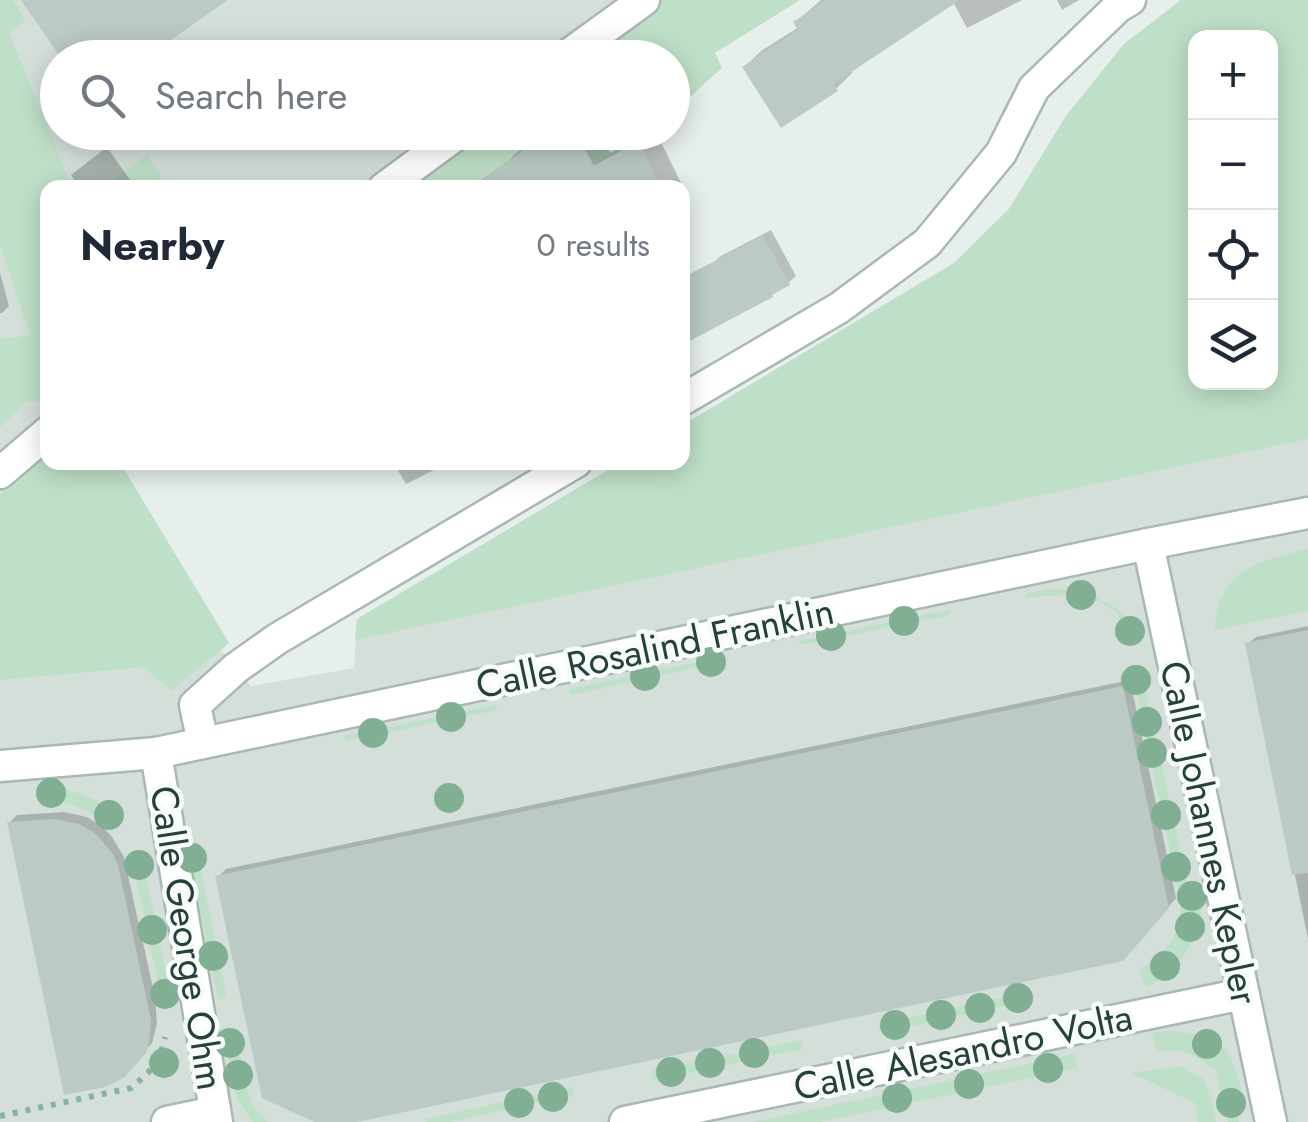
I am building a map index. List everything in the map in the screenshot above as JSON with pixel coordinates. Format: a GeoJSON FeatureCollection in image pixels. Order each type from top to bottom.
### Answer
{"type":"FeatureCollection","features":[{"type":"Feature","properties":{"kind":"street"},"geometry":{"type":"LineString","coordinates":[[589,40],[644,0]]}},
{"type":"Feature","properties":{"kind":"street"},"geometry":{"type":"LineString","coordinates":[[690,395],[839,308],[926,243],[1001,153],[1034,88],[1130,0]]}},
{"type":"Feature","properties":{"kind":"street"},"geometry":{"type":"LineString","coordinates":[[395,180],[436,150]]}},
{"type":"Feature","properties":{"kind":"street"},"geometry":{"type":"LineString","coordinates":[[0,474],[40,439]]}},
{"type":"Feature","properties":{"kind":"street"},"geometry":{"type":"LineString","coordinates":[[203,744],[195,705],[236,668],[276,639],[562,470]]}},
{"type":"Feature","properties":{"kind":"street","name":"Calle Rosalind Franklin"},"geometry":{"type":"LineString","coordinates":[[0,766],[156,753],[203,744],[1308,513]]}},
{"type":"Feature","properties":{"kind":"street","name":"Calle Johannes Kepler"},"geometry":{"type":"LineString","coordinates":[[1148,544],[1271,1122]]}},
{"type":"Feature","properties":{"kind":"street","name":"Calle George Ohm"},"geometry":{"type":"LineString","coordinates":[[156,753],[216,1117]]}},
{"type":"Feature","properties":{"kind":"street","name":"Calle Alesandro Volta"},"geometry":{"type":"LineString","coordinates":[[625,1122],[1243,994]]}},
{"type":"Feature","properties":{"kind":"street"},"geometry":{"type":"LineString","coordinates":[[167,1122],[216,1117]]}},
{"type":"Feature","properties":{"kind":"path"},"geometry":{"type":"LineString","coordinates":[[0,1116],[131,1088],[160,1056],[166,1025]]}},
{"type":"Feature","properties":{"kind":"shaded area"},"geometry":{"type":"Polygon","coordinates":[[[0,0],[732,0],[676,40],[40,40],[40,150],[524,150],[479,180],[40,180],[40,470],[124,470],[229,643],[221,650],[251,686],[354,668],[357,619],[608,470],[690,470],[690,421],[954,263],[1009,209],[1066,116],[1124,44],[1181,0],[1308,0],[1308,1122],[0,1122],[0,0]]]}},
{"type":"Feature","properties":{"kind":"green space"},"geometry":{"type":"Polygon","coordinates":[[[0,0],[13,0],[26,20],[9,32],[40,108],[40,150],[57,150],[71,180],[40,180],[40,401],[26,402],[0,427],[0,338],[30,336],[0,245],[0,0]]]}},
{"type":"Feature","properties":{"kind":"green space"},"geometry":{"type":"Polygon","coordinates":[[[659,0],[800,0],[715,53],[722,68],[690,97],[690,40],[605,40],[659,0]]]}},
{"type":"Feature","properties":{"kind":"green space"},"geometry":{"type":"Polygon","coordinates":[[[1181,0],[1308,0],[1308,439],[355,640],[357,619],[608,470],[690,470],[690,421],[954,263],[1009,209],[1066,116],[1124,44],[1181,0]]]}},
{"type":"Feature","properties":{"kind":"green space"},"geometry":{"type":"Polygon","coordinates":[[[455,150],[524,150],[479,180],[414,180],[455,150]]]}},
{"type":"Feature","properties":{"kind":"green space"},"geometry":{"type":"Polygon","coordinates":[[[585,150],[623,150],[593,166],[585,150]]]}},
{"type":"Feature","properties":{"kind":"green space"},"geometry":{"type":"Polygon","coordinates":[[[147,155],[162,175],[159,180],[116,177],[147,155]]]}},
{"type":"Feature","properties":{"kind":"green space"},"geometry":{"type":"Polygon","coordinates":[[[40,458],[40,470],[124,470],[229,643],[171,691],[145,667],[0,680],[0,495],[40,458]]]}},
{"type":"Feature","properties":{"kind":"green space"},"geometry":{"type":"Polygon","coordinates":[[[1308,549],[1308,611],[1215,630],[1218,609],[1232,581],[1257,564],[1308,549]]]}},
{"type":"Feature","properties":{"kind":"green space"},"geometry":{"type":"Polygon","coordinates":[[[1048,589],[1101,600],[1123,614],[1141,635],[1126,638],[1121,618],[1100,603],[1063,596],[1028,598],[1026,593],[1048,589]]]}},
{"type":"Feature","properties":{"kind":"green space"},"geometry":{"type":"Polygon","coordinates":[[[948,610],[950,615],[800,645],[798,641],[948,610]]]}},
{"type":"Feature","properties":{"kind":"green space"},"geometry":{"type":"Polygon","coordinates":[[[722,657],[722,662],[572,695],[569,689],[722,657]]]}},
{"type":"Feature","properties":{"kind":"green space"},"geometry":{"type":"Polygon","coordinates":[[[1141,669],[1187,882],[1199,882],[1201,899],[1197,930],[1183,957],[1146,988],[1139,970],[1170,943],[1181,903],[1132,671],[1141,669]]]}},
{"type":"Feature","properties":{"kind":"green space"},"geometry":{"type":"Polygon","coordinates":[[[495,705],[497,710],[346,741],[344,736],[495,705]]]}},
{"type":"Feature","properties":{"kind":"green space"},"geometry":{"type":"Polygon","coordinates":[[[37,789],[83,795],[122,820],[113,828],[77,807],[36,799],[37,789]]]}},
{"type":"Feature","properties":{"kind":"green space"},"geometry":{"type":"Polygon","coordinates":[[[196,846],[227,997],[218,1000],[190,861],[189,848],[196,846]]]}},
{"type":"Feature","properties":{"kind":"green space"},"geometry":{"type":"Polygon","coordinates":[[[142,857],[172,1001],[162,1003],[132,859],[142,857]]]}},
{"type":"Feature","properties":{"kind":"green space"},"geometry":{"type":"Polygon","coordinates":[[[1027,992],[1029,1001],[881,1033],[878,1024],[1027,992]]]}},
{"type":"Feature","properties":{"kind":"green space"},"geometry":{"type":"Polygon","coordinates":[[[235,1031],[247,1089],[253,1106],[267,1122],[253,1122],[237,1099],[225,1032],[235,1031]]]}},
{"type":"Feature","properties":{"kind":"green space"},"geometry":{"type":"Polygon","coordinates":[[[1152,1032],[1210,1038],[1226,1050],[1242,1089],[1232,1093],[1239,1122],[1228,1122],[1215,1070],[1188,1053],[1157,1052],[1152,1032]]]}},
{"type":"Feature","properties":{"kind":"green space"},"geometry":{"type":"Polygon","coordinates":[[[801,1040],[803,1049],[653,1080],[651,1071],[801,1040]]]}},
{"type":"Feature","properties":{"kind":"green space"},"geometry":{"type":"Polygon","coordinates":[[[1075,1054],[1078,1068],[820,1122],[754,1122],[1075,1054]]]}},
{"type":"Feature","properties":{"kind":"green space"},"geometry":{"type":"Polygon","coordinates":[[[1181,1066],[1203,1079],[1216,1122],[1198,1122],[1195,1103],[1131,1073],[1181,1066]]]}},
{"type":"Feature","properties":{"kind":"green space"},"geometry":{"type":"Polygon","coordinates":[[[573,1087],[575,1095],[449,1122],[425,1119],[573,1087]]]}},
{"type":"Feature","properties":{"kind":"building"},"geometry":{"type":"Polygon","coordinates":[[[21,0],[228,0],[171,40],[49,40],[21,0]]]}},
{"type":"Feature","properties":{"kind":"building"},"geometry":{"type":"Polygon","coordinates":[[[826,0],[960,0],[833,84],[838,91],[781,128],[742,67],[798,30],[793,22],[826,0]]]}},
{"type":"Feature","properties":{"kind":"building"},"geometry":{"type":"Polygon","coordinates":[[[524,150],[586,150],[594,166],[623,150],[642,150],[657,180],[480,180],[524,150]]]}},
{"type":"Feature","properties":{"kind":"building"},"geometry":{"type":"Polygon","coordinates":[[[763,236],[790,285],[690,341],[690,274],[763,236]]]}},
{"type":"Feature","properties":{"kind":"building"},"geometry":{"type":"Polygon","coordinates":[[[1308,630],[1308,873],[1292,875],[1245,643],[1308,630]]]}},
{"type":"Feature","properties":{"kind":"building"},"geometry":{"type":"Polygon","coordinates":[[[1123,686],[1169,908],[1123,961],[357,1122],[314,1122],[262,1098],[215,876],[1123,686]]]}},
{"type":"Feature","properties":{"kind":"building"},"geometry":{"type":"Polygon","coordinates":[[[55,819],[79,824],[96,834],[113,854],[151,1020],[146,1053],[124,1078],[105,1087],[64,1095],[7,822],[55,819]]]}}]}
